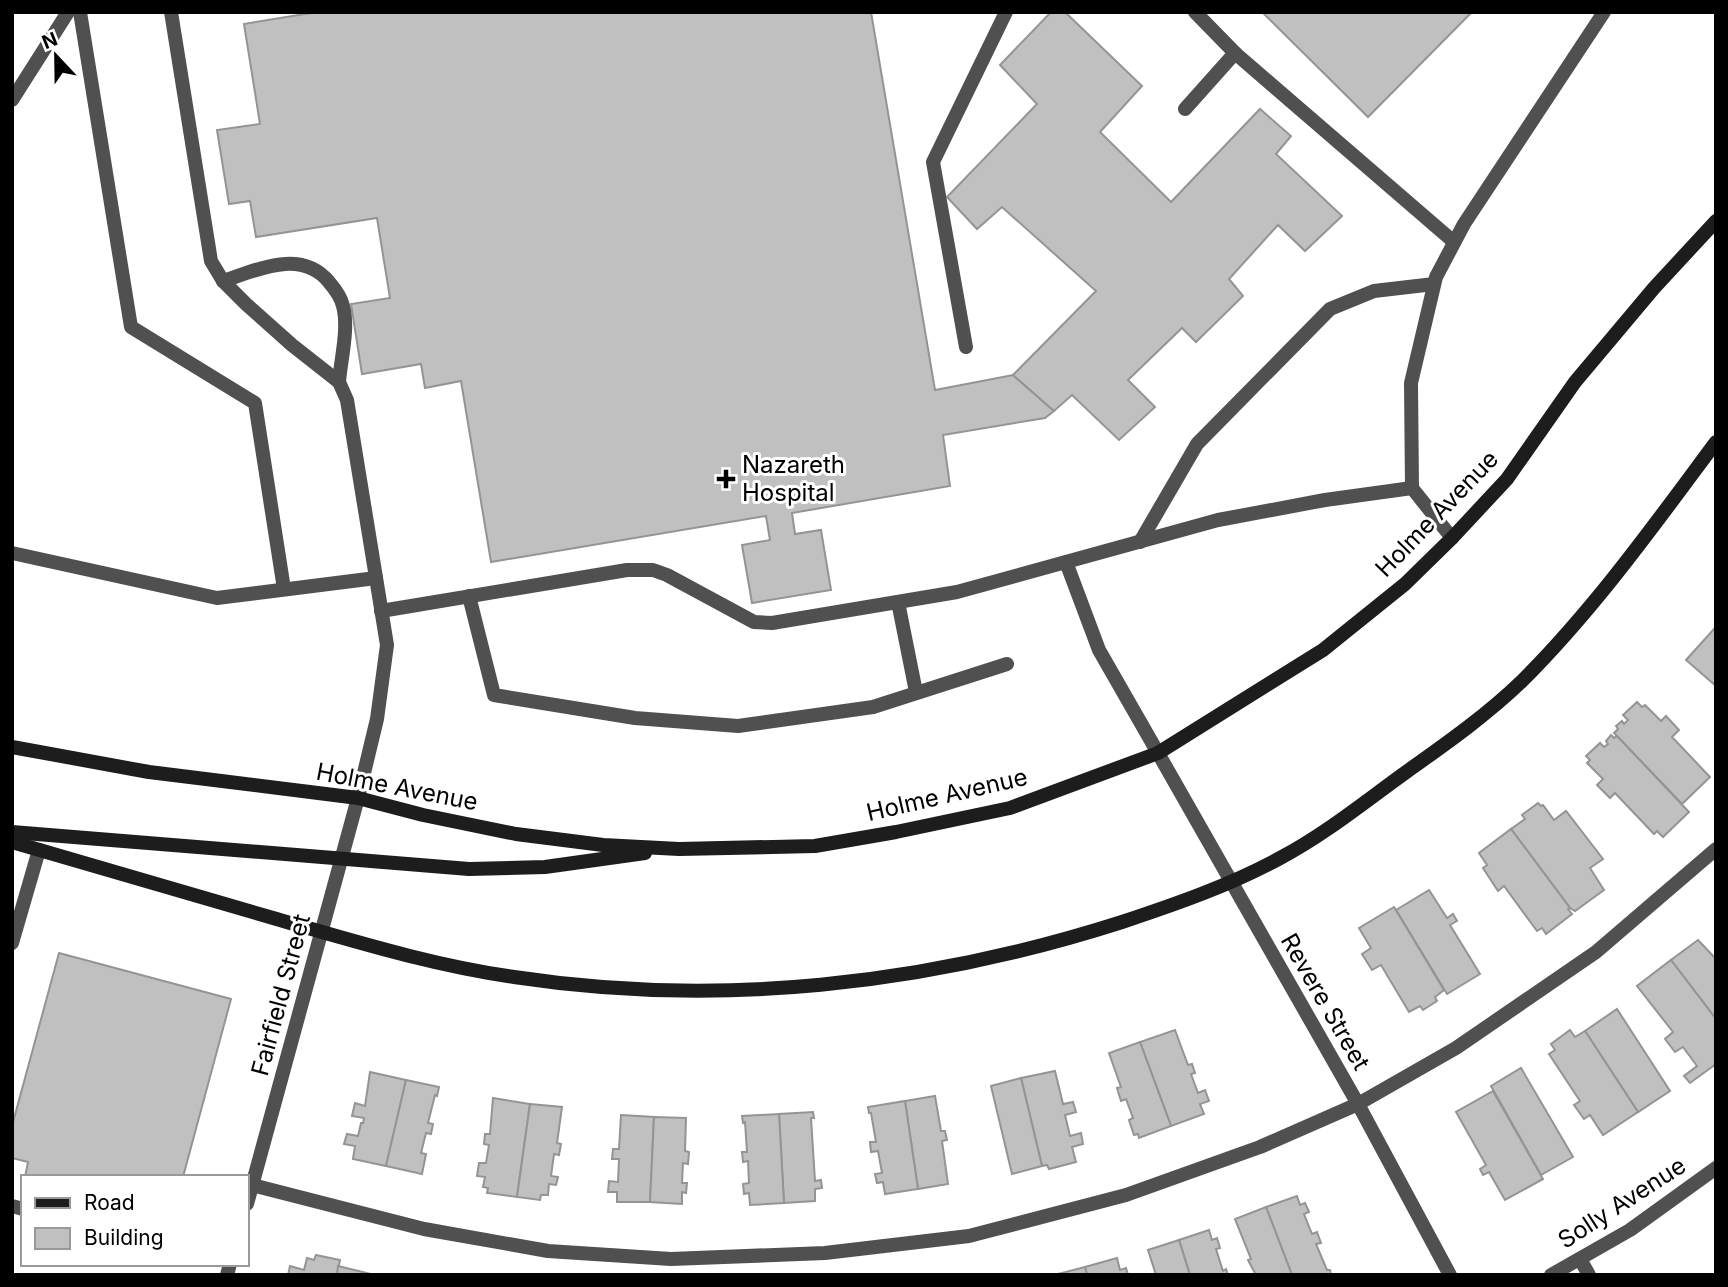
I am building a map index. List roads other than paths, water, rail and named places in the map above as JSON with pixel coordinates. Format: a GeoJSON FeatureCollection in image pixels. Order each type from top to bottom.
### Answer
{"type":"FeatureCollection","features":[{"type":"Feature","properties":{"kind":"main road","name":"Holme Avenue"},"geometry":{"type":"LineString","coordinates":[[12,747],[149,772],[358,797],[423,815],[516,834],[603,845],[679,849],[815,846],[1010,808],[1158,753],[1323,650],[1405,584],[1507,479],[1575,382],[1654,288],[1716,221]]}},
{"type":"Feature","properties":{"kind":"main road"},"geometry":{"type":"LineString","coordinates":[[12,842],[388,950],[510,977],[626,989],[764,991],[916,974],[1064,941],[1157,911],[1231,882],[1282,857],[1318,836],[1448,743],[1520,683],[1579,618],[1636,551],[1716,442]]}},
{"type":"Feature","properties":{"kind":"main road"},"geometry":{"type":"LineString","coordinates":[[12,832],[481,869],[545,867],[679,849]]}},
{"type":"Feature","properties":{"kind":"street"},"geometry":{"type":"LineString","coordinates":[[12,100],[68,12]]}},
{"type":"Feature","properties":{"kind":"street"},"geometry":{"type":"LineString","coordinates":[[80,12],[131,327],[255,404],[284,589]]}},
{"type":"Feature","properties":{"kind":"street"},"geometry":{"type":"LineString","coordinates":[[171,12],[211,261],[223,281],[246,304],[339,382]]}},
{"type":"Feature","properties":{"kind":"street"},"geometry":{"type":"LineString","coordinates":[[966,347],[933,162],[1006,12]]}},
{"type":"Feature","properties":{"kind":"street"},"geometry":{"type":"LineString","coordinates":[[1195,12],[1235,53],[1454,242]]}},
{"type":"Feature","properties":{"kind":"street"},"geometry":{"type":"LineString","coordinates":[[1452,538],[1412,488],[1411,383],[1434,284],[1454,242],[1604,12]]}},
{"type":"Feature","properties":{"kind":"street"},"geometry":{"type":"LineString","coordinates":[[1185,108],[1235,53]]}},
{"type":"Feature","properties":{"kind":"street"},"geometry":{"type":"LineString","coordinates":[[223,281],[274,264],[292,263],[309,267],[324,276],[336,290],[343,306],[339,382]]}},
{"type":"Feature","properties":{"kind":"street"},"geometry":{"type":"LineString","coordinates":[[1140,542],[1197,444],[1330,309],[1374,291],[1434,284]]}},
{"type":"Feature","properties":{"kind":"street","name":"Fairfield Street"},"geometry":{"type":"LineString","coordinates":[[248,1200],[358,797],[377,719],[387,645],[347,400],[339,382]]}},
{"type":"Feature","properties":{"kind":"street"},"geometry":{"type":"LineString","coordinates":[[381,611],[626,570],[653,570],[754,622],[772,624],[957,592],[1218,520],[1325,500],[1412,488]]}},
{"type":"Feature","properties":{"kind":"street"},"geometry":{"type":"LineString","coordinates":[[12,552],[216,598],[376,578]]}},
{"type":"Feature","properties":{"kind":"street","name":"Revere Street"},"geometry":{"type":"LineString","coordinates":[[1066,562],[1099,650],[1358,1104],[1450,1275]]}},
{"type":"Feature","properties":{"kind":"street"},"geometry":{"type":"LineString","coordinates":[[469,596],[494,695],[635,718],[738,726],[873,707],[1007,663]]}},
{"type":"Feature","properties":{"kind":"street"},"geometry":{"type":"LineString","coordinates":[[898,602],[916,692]]}},
{"type":"Feature","properties":{"kind":"street"},"geometry":{"type":"LineString","coordinates":[[12,943],[39,849]]}},
{"type":"Feature","properties":{"kind":"street"},"geometry":{"type":"LineString","coordinates":[[252,1185],[424,1229],[548,1251],[671,1259],[825,1253],[969,1236],[1126,1195],[1261,1147],[1358,1104],[1455,1048],[1596,952],[1716,849]]}},
{"type":"Feature","properties":{"kind":"street","name":"Solly Avenue"},"geometry":{"type":"LineString","coordinates":[[1551,1275],[1630,1230],[1716,1168]]}},
{"type":"Feature","properties":{"kind":"street"},"geometry":{"type":"LineString","coordinates":[[1580,1259],[1589,1275]]}},
{"type":"Feature","properties":{"kind":"place","name":"Nazareth Hospital"},"geometry":{"type":"Point","coordinates":[726,479]}}]}
